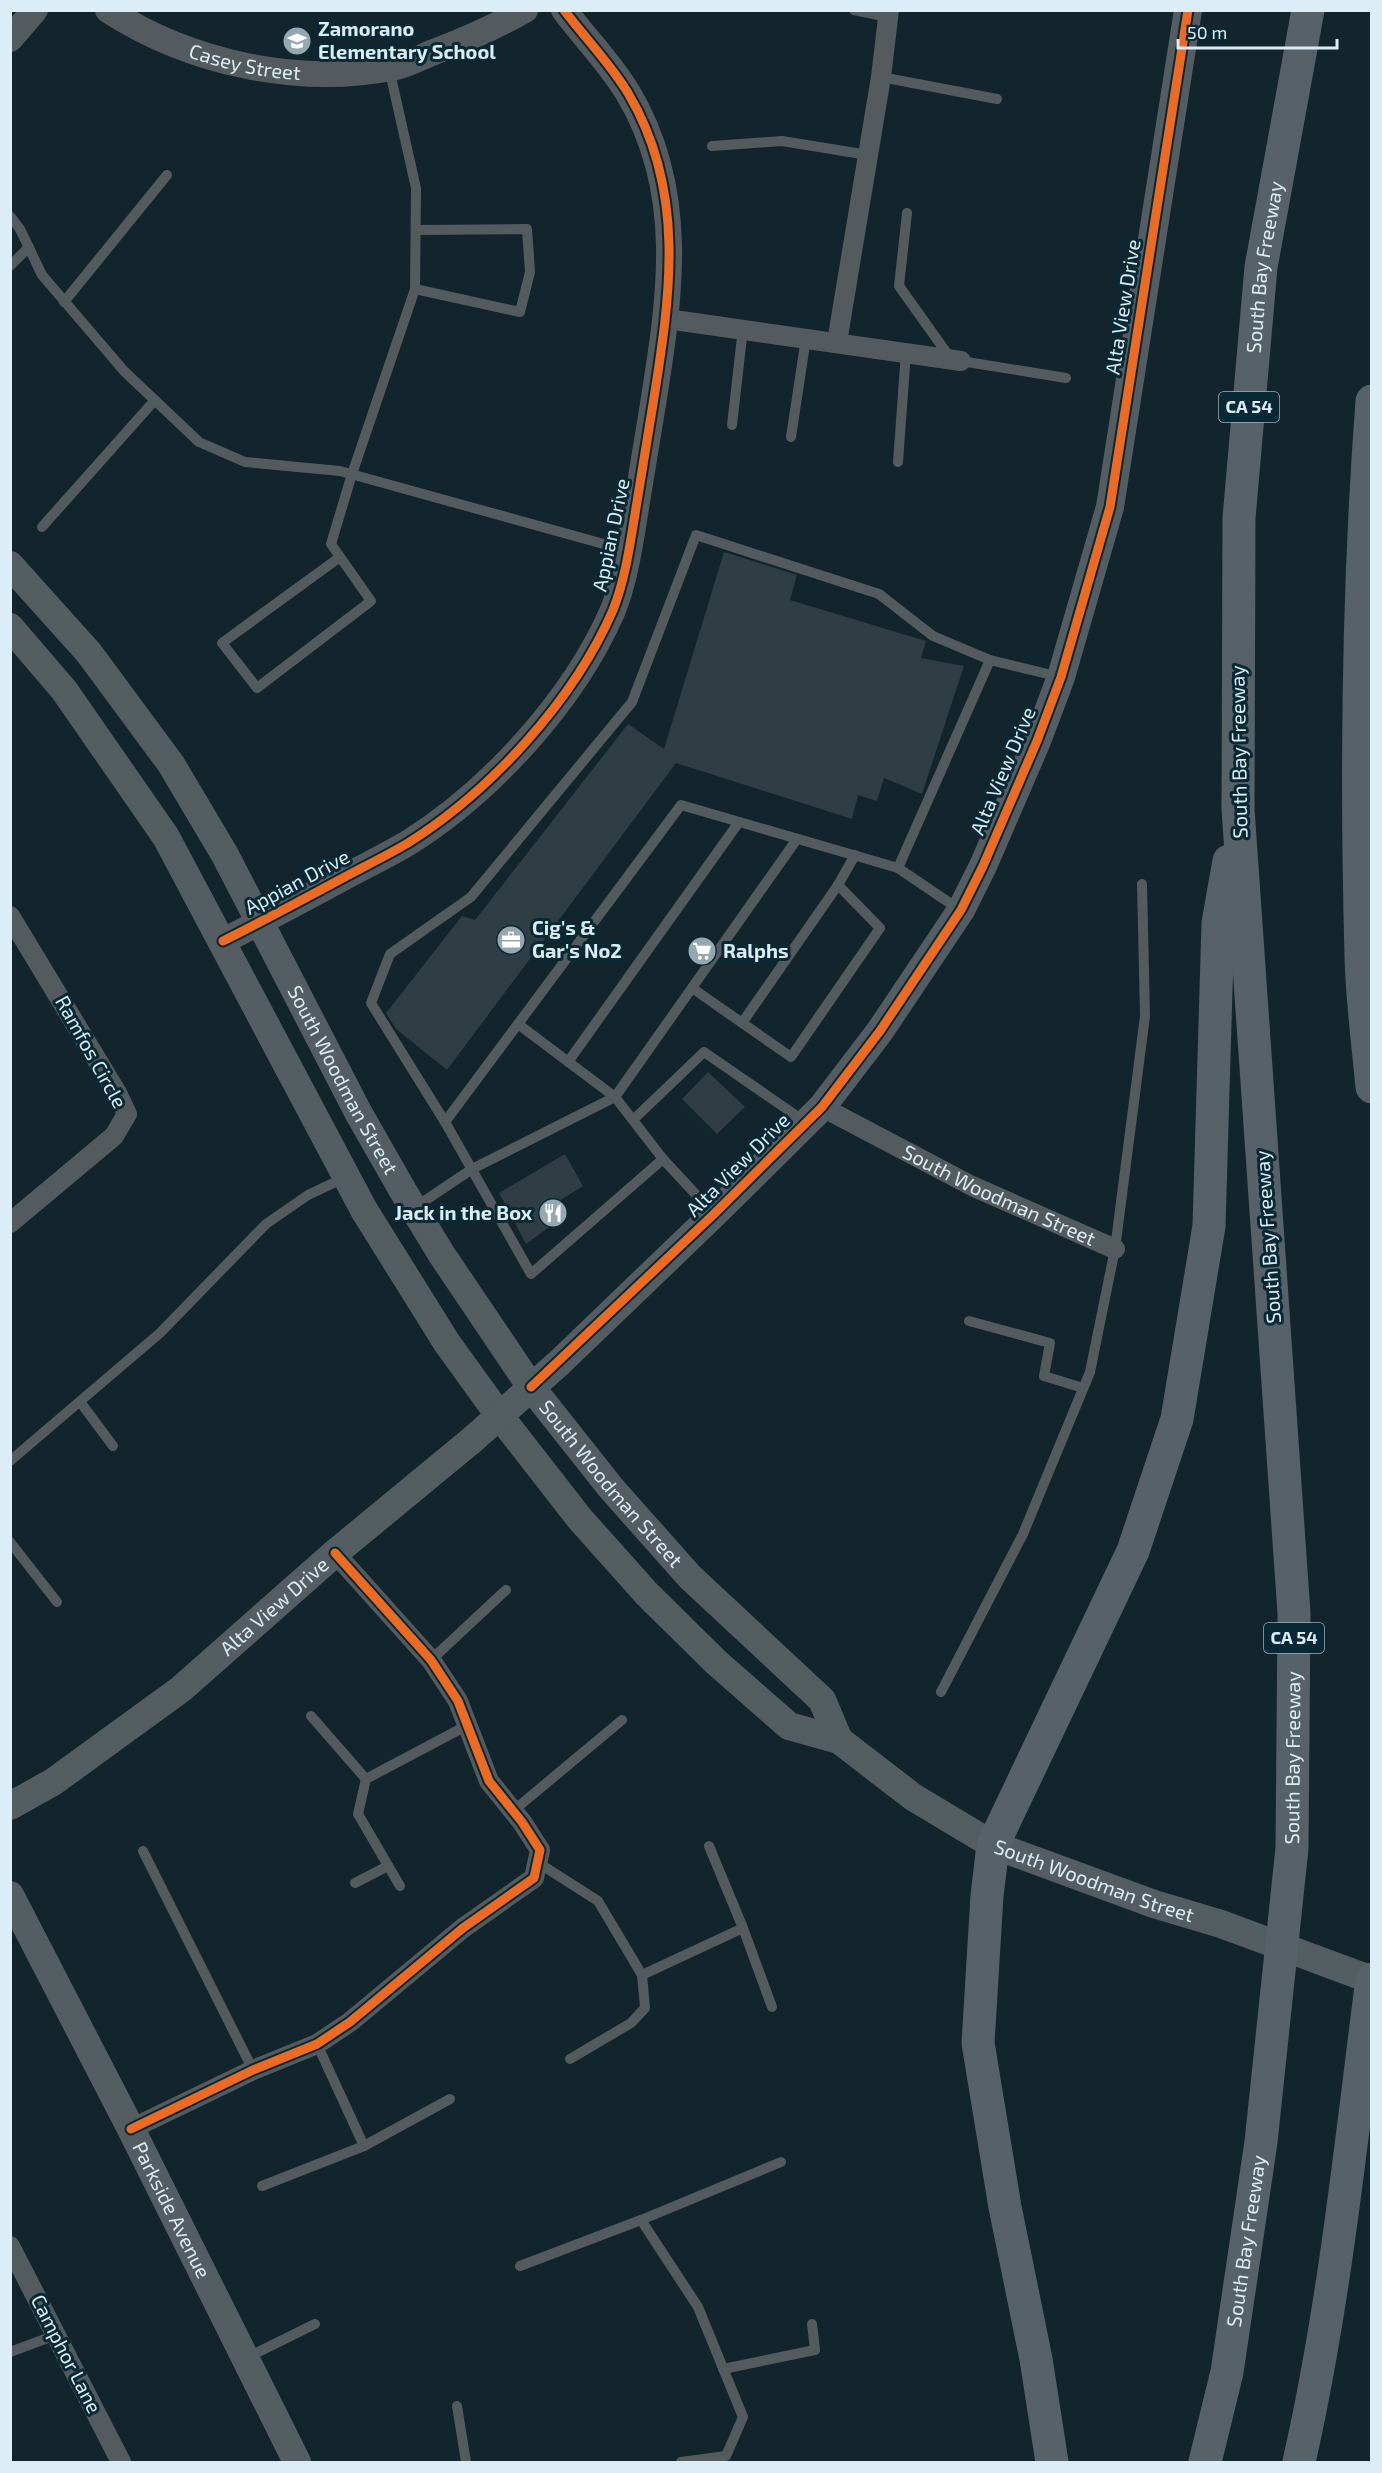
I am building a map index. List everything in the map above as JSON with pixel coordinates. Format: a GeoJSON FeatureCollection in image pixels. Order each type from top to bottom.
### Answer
{"type":"FeatureCollection","features":[{"type":"Feature","properties":{"kind":"highway","name":"South Bay Freeway"},"geometry":{"type":"LineString","coordinates":[[1205,2463],[1227,2372],[1261,2142],[1292,1848],[1294,1613],[1238,809],[1239,518],[1260,279],[1308,10]]}},
{"type":"Feature","properties":{"kind":"highway"},"geometry":{"type":"LineString","coordinates":[[1371,401],[1366,477],[1360,715],[1361,958],[1371,1087]]}},
{"type":"Feature","properties":{"kind":"highway"},"geometry":{"type":"LineString","coordinates":[[1360,715],[1371,831]]}},
{"type":"Feature","properties":{"kind":"highway"},"geometry":{"type":"LineString","coordinates":[[1052,2463],[1036,2358],[1005,2207],[978,2043],[987,1896],[993,1845],[1132,1551],[1177,1419],[1209,1226],[1218,923],[1238,809]]}},
{"type":"Feature","properties":{"kind":"highway"},"geometry":{"type":"LineString","coordinates":[[1299,2463],[1314,2395],[1339,2238],[1371,1979]]}},
{"type":"Feature","properties":{"kind":"main road","name":"Alta View Drive"},"geometry":{"type":"LineString","coordinates":[[10,1806],[53,1782],[180,1689],[334,1553],[531,1387],[714,1215],[814,1115],[880,1032],[961,910],[983,866],[1037,741],[1061,677],[1110,507],[1188,10]]}},
{"type":"Feature","properties":{"kind":"main road","name":"South Woodman Street"},"geometry":{"type":"LineString","coordinates":[[10,565],[88,653],[165,755],[203,816],[358,1112],[414,1209],[442,1255],[531,1387],[590,1463],[690,1577],[822,1700],[839,1740]]}},
{"type":"Feature","properties":{"kind":"main road","name":"South Woodman Street"},"geometry":{"type":"LineString","coordinates":[[10,627],[64,690],[166,837],[346,1177],[447,1343],[499,1415],[580,1519],[647,1594],[716,1662],[789,1726],[839,1740],[913,1797],[993,1845],[1154,1904],[1221,1924],[1371,1979]]}},
{"type":"Feature","properties":{"kind":"main road","name":"Parkside Avenue"},"geometry":{"type":"LineString","coordinates":[[10,1895],[131,2129],[297,2463]]}},
{"type":"Feature","properties":{"kind":"street"},"geometry":{"type":"LineString","coordinates":[[10,39],[35,10]]}},
{"type":"Feature","properties":{"kind":"street","name":"Casey Street"},"geometry":{"type":"LineString","coordinates":[[108,10],[150,34],[182,48],[249,66],[319,73],[389,68],[484,33],[525,10]]}},
{"type":"Feature","properties":{"kind":"street","name":"Appian Drive"},"geometry":{"type":"LineString","coordinates":[[223,941],[408,843],[439,821],[496,773],[546,717],[585,661],[614,608],[629,551],[667,319],[669,219],[662,177],[642,120],[618,78],[564,10]]}},
{"type":"Feature","properties":{"kind":"street"},"geometry":{"type":"LineString","coordinates":[[837,342],[881,77],[889,14]]}},
{"type":"Feature","properties":{"kind":"street"},"geometry":{"type":"LineString","coordinates":[[667,319],[956,360]]}},
{"type":"Feature","properties":{"kind":"street","name":"Ramfos Circle"},"geometry":{"type":"LineString","coordinates":[[10,915],[117,1094],[126,1114],[114,1136],[10,1222]]}},
{"type":"Feature","properties":{"kind":"street","name":"South Woodman Street"},"geometry":{"type":"LineString","coordinates":[[814,1115],[1115,1249]]}},
{"type":"Feature","properties":{"kind":"street"},"geometry":{"type":"LineString","coordinates":[[131,2129],[253,2070],[317,2044],[350,2022],[463,1928],[534,1878],[540,1850],[489,1781],[458,1701],[431,1660],[334,1553]]}},
{"type":"Feature","properties":{"kind":"street","name":"Camphor Lane"},"geometry":{"type":"LineString","coordinates":[[10,2246],[121,2463]]}},
{"type":"Feature","properties":{"kind":"lane"},"geometry":{"type":"LineString","coordinates":[[854,10],[889,14]]}},
{"type":"Feature","properties":{"kind":"lane"},"geometry":{"type":"LineString","coordinates":[[340,556],[222,643],[257,688],[371,601],[340,556],[331,544],[352,474],[415,289],[416,188],[389,68]]}},
{"type":"Feature","properties":{"kind":"lane"},"geometry":{"type":"LineString","coordinates":[[881,77],[997,99]]}},
{"type":"Feature","properties":{"kind":"lane"},"geometry":{"type":"LineString","coordinates":[[712,146],[782,141],[868,155]]}},
{"type":"Feature","properties":{"kind":"lane"},"geometry":{"type":"LineString","coordinates":[[64,302],[167,175]]}},
{"type":"Feature","properties":{"kind":"lane"},"geometry":{"type":"LineString","coordinates":[[907,213],[899,286],[956,360],[1066,378]]}},
{"type":"Feature","properties":{"kind":"lane"},"geometry":{"type":"LineString","coordinates":[[10,216],[20,229],[42,275],[64,302],[124,371],[200,442],[245,462],[352,474],[629,551]]}},
{"type":"Feature","properties":{"kind":"lane"},"geometry":{"type":"LineString","coordinates":[[415,289],[520,312],[530,272],[527,229],[416,230]]}},
{"type":"Feature","properties":{"kind":"lane"},"geometry":{"type":"LineString","coordinates":[[10,266],[29,247]]}},
{"type":"Feature","properties":{"kind":"lane"},"geometry":{"type":"LineString","coordinates":[[732,425],[743,328]]}},
{"type":"Feature","properties":{"kind":"lane"},"geometry":{"type":"LineString","coordinates":[[791,437],[806,338]]}},
{"type":"Feature","properties":{"kind":"lane"},"geometry":{"type":"LineString","coordinates":[[898,462],[906,352]]}},
{"type":"Feature","properties":{"kind":"lane"},"geometry":{"type":"LineString","coordinates":[[42,527],[155,400]]}},
{"type":"Feature","properties":{"kind":"lane"},"geometry":{"type":"LineString","coordinates":[[663,1159],[531,1274],[445,1122],[372,1003],[390,954],[471,897],[632,702],[696,535],[879,594],[933,636],[990,660],[1061,677]]}},
{"type":"Feature","properties":{"kind":"lane"},"geometry":{"type":"LineString","coordinates":[[898,868],[990,660]]}},
{"type":"Feature","properties":{"kind":"lane"},"geometry":{"type":"LineString","coordinates":[[445,1122],[681,805],[898,868],[961,910]]}},
{"type":"Feature","properties":{"kind":"lane"},"geometry":{"type":"LineString","coordinates":[[568,1062],[739,822]]}},
{"type":"Feature","properties":{"kind":"lane"},"geometry":{"type":"LineString","coordinates":[[414,1209],[472,1169],[615,1097],[797,838]]}},
{"type":"Feature","properties":{"kind":"lane"},"geometry":{"type":"LineString","coordinates":[[742,1023],[838,885],[855,855]]}},
{"type":"Feature","properties":{"kind":"lane"},"geometry":{"type":"LineString","coordinates":[[941,1692],[1023,1534],[1090,1372],[1115,1249],[1145,1016],[1142,884]]}},
{"type":"Feature","properties":{"kind":"lane"},"geometry":{"type":"LineString","coordinates":[[692,988],[790,1057],[880,928],[838,885]]}},
{"type":"Feature","properties":{"kind":"lane"},"geometry":{"type":"LineString","coordinates":[[518,1024],[615,1097],[663,1159],[714,1215]]}},
{"type":"Feature","properties":{"kind":"lane"},"geometry":{"type":"LineString","coordinates":[[633,1120],[704,1052],[814,1115]]}},
{"type":"Feature","properties":{"kind":"lane"},"geometry":{"type":"LineString","coordinates":[[10,1461],[81,1403],[160,1333],[266,1224],[308,1195],[346,1177]]}},
{"type":"Feature","properties":{"kind":"lane"},"geometry":{"type":"LineString","coordinates":[[969,1321],[1050,1343],[1044,1376],[1083,1388]]}},
{"type":"Feature","properties":{"kind":"lane"},"geometry":{"type":"LineString","coordinates":[[81,1403],[113,1446]]}},
{"type":"Feature","properties":{"kind":"lane"},"geometry":{"type":"LineString","coordinates":[[10,1542],[57,1602]]}},
{"type":"Feature","properties":{"kind":"lane"},"geometry":{"type":"LineString","coordinates":[[431,1660],[506,1590]]}},
{"type":"Feature","properties":{"kind":"lane"},"geometry":{"type":"LineString","coordinates":[[311,1716],[366,1779]]}},
{"type":"Feature","properties":{"kind":"lane"},"geometry":{"type":"LineString","coordinates":[[513,1811],[622,1720]]}},
{"type":"Feature","properties":{"kind":"lane"},"geometry":{"type":"LineString","coordinates":[[400,1886],[358,1814],[366,1779],[466,1726]]}},
{"type":"Feature","properties":{"kind":"lane"},"geometry":{"type":"LineString","coordinates":[[709,1846],[743,1928],[771,2007]]}},
{"type":"Feature","properties":{"kind":"lane"},"geometry":{"type":"LineString","coordinates":[[143,1851],[253,2070]]}},
{"type":"Feature","properties":{"kind":"lane"},"geometry":{"type":"LineString","coordinates":[[537,1862],[598,1901],[642,1975],[645,2008],[631,2023],[570,2059]]}},
{"type":"Feature","properties":{"kind":"lane"},"geometry":{"type":"LineString","coordinates":[[355,1883],[388,1866]]}},
{"type":"Feature","properties":{"kind":"lane"},"geometry":{"type":"LineString","coordinates":[[642,1975],[743,1928]]}},
{"type":"Feature","properties":{"kind":"lane"},"geometry":{"type":"LineString","coordinates":[[317,2044],[364,2146]]}},
{"type":"Feature","properties":{"kind":"lane"},"geometry":{"type":"LineString","coordinates":[[262,2186],[364,2146],[450,2099]]}},
{"type":"Feature","properties":{"kind":"lane"},"geometry":{"type":"LineString","coordinates":[[520,2266],[641,2220],[781,2162]]}},
{"type":"Feature","properties":{"kind":"lane"},"geometry":{"type":"LineString","coordinates":[[641,2220],[698,2307],[743,2417],[727,2459],[681,2463]]}},
{"type":"Feature","properties":{"kind":"lane"},"geometry":{"type":"LineString","coordinates":[[245,2358],[315,2324]]}},
{"type":"Feature","properties":{"kind":"lane"},"geometry":{"type":"LineString","coordinates":[[723,2369],[815,2350],[812,2324]]}},
{"type":"Feature","properties":{"kind":"lane"},"geometry":{"type":"LineString","coordinates":[[10,2352],[56,2335]]}},
{"type":"Feature","properties":{"kind":"lane"},"geometry":{"type":"LineString","coordinates":[[457,2406],[466,2463]]}},
{"type":"Feature","properties":{"kind":"building"},"geometry":{"type":"Polygon","coordinates":[[[724,552],[797,575],[790,600],[926,641],[921,658],[964,666],[922,794],[884,778],[877,801],[858,795],[852,819],[676,763],[447,1070],[396,1029],[386,1013],[462,916],[475,920],[628,724],[664,749],[724,552]]]}},
{"type":"Feature","properties":{"kind":"building"},"geometry":{"type":"Polygon","coordinates":[[[708,1072],[745,1107],[717,1134],[682,1099],[708,1072]]]}},
{"type":"Feature","properties":{"kind":"building"},"geometry":{"type":"Polygon","coordinates":[[[565,1154],[583,1186],[551,1206],[554,1210],[547,1215],[552,1225],[526,1244],[499,1193],[565,1154]]]}},
{"type":"Feature","properties":{"kind":"cycle path"},"geometry":{"type":"LineString","coordinates":[[223,941],[408,843],[470,797],[527,741],[553,710],[596,644],[613,610],[621,587],[629,550],[665,324],[669,246],[666,207],[659,168],[647,130],[628,93],[564,10]]}},
{"type":"Feature","properties":{"kind":"cycle path"},"geometry":{"type":"LineString","coordinates":[[531,1387],[714,1214],[822,1107],[880,1031],[961,910],[983,866],[1037,741],[1061,677],[1110,507],[1188,10]]}},
{"type":"Feature","properties":{"kind":"cycle path"},"geometry":{"type":"LineString","coordinates":[[131,2129],[253,2070],[317,2044],[350,2022],[463,1928],[534,1878],[540,1850],[522,1822],[489,1781],[458,1701],[431,1660],[335,1553]]}},
{"type":"Feature","properties":{"kind":"place","name":"Zamorano Elementary School"},"geometry":{"type":"Point","coordinates":[297,41]}},
{"type":"Feature","properties":{"kind":"place","name":"Cig's & Gar's No2"},"geometry":{"type":"Point","coordinates":[511,940]}},
{"type":"Feature","properties":{"kind":"place","name":"Ralphs"},"geometry":{"type":"Point","coordinates":[702,951]}},
{"type":"Feature","properties":{"kind":"place","name":"Jack in the Box"},"geometry":{"type":"Point","coordinates":[553,1213]}}]}
